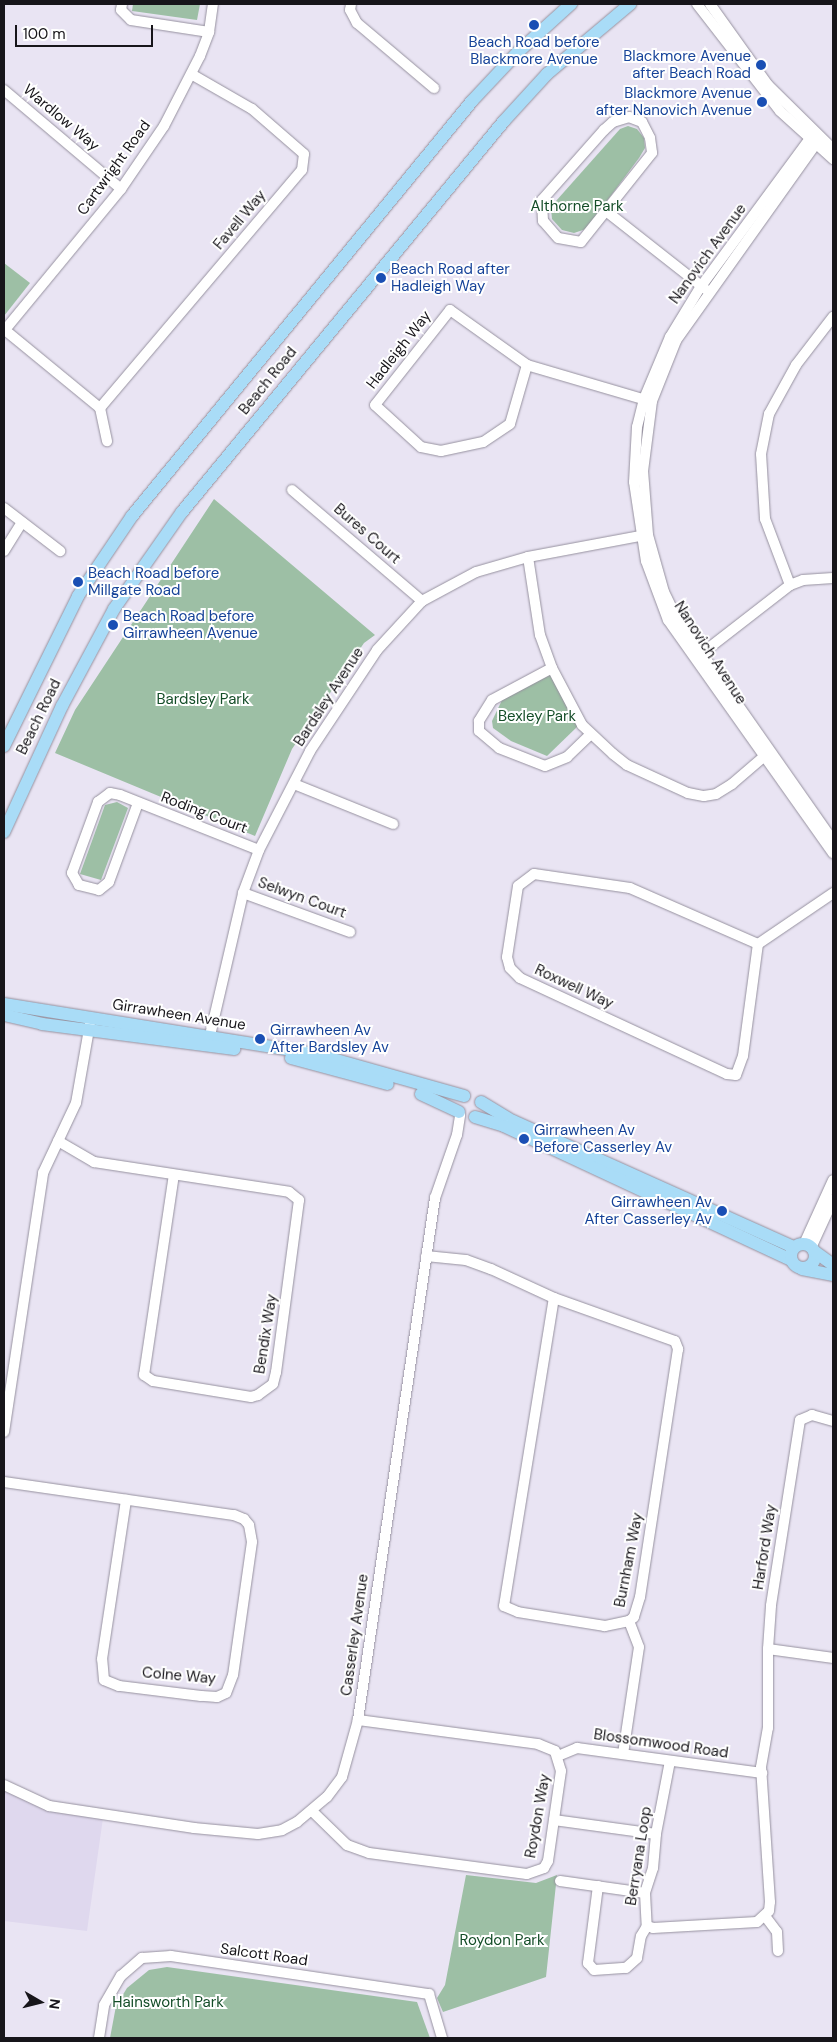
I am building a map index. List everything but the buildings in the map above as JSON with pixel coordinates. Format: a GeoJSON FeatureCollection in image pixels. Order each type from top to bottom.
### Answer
{"type":"FeatureCollection","features":[{"type":"Feature","properties":{"kind":"main road","name":"Beach Road"},"geometry":{"type":"LineString","coordinates":[[4,746],[78,596],[132,516],[472,101],[518,52],[571,4]]}},
{"type":"Feature","properties":{"kind":"main road","name":"Beach Road"},"geometry":{"type":"LineString","coordinates":[[4,832],[62,706],[114,609],[182,512],[504,121],[547,74],[630,4]]}},
{"type":"Feature","properties":{"kind":"main road","name":"Girrawheen Avenue"},"geometry":{"type":"LineString","coordinates":[[4,1004],[90,1023],[315,1054],[464,1096],[475,1096],[480,1102],[513,1121],[833,1265]]}},
{"type":"Feature","properties":{"kind":"main road","name":"Girrawheen Avenue"},"geometry":{"type":"LineString","coordinates":[[4,1015],[42,1024],[90,1023]]}},
{"type":"Feature","properties":{"kind":"main road","name":"Girrawheen Avenue"},"geometry":{"type":"LineString","coordinates":[[209,1040],[321,1064],[430,1096],[466,1116],[504,1126],[803,1250]]}},
{"type":"Feature","properties":{"kind":"main road"},"geometry":{"type":"LineString","coordinates":[[464,1096],[458,1102],[466,1116],[480,1111],[480,1102]]}},
{"type":"Feature","properties":{"kind":"main road"},"geometry":{"type":"LineString","coordinates":[[802,1269],[813,1263],[803,1250],[795,1266],[802,1269],[833,1275]]}},
{"type":"Feature","properties":{"kind":"street"},"geometry":{"type":"LineString","coordinates":[[122,4],[121,10],[131,20],[209,32]]}},
{"type":"Feature","properties":{"kind":"street","name":"Cartwright Road"},"geometry":{"type":"LineString","coordinates":[[4,330],[121,189],[164,126],[191,74],[209,32],[213,4]]}},
{"type":"Feature","properties":{"kind":"street"},"geometry":{"type":"LineString","coordinates":[[351,4],[350,10],[357,23],[434,88]]}},
{"type":"Feature","properties":{"kind":"street"},"geometry":{"type":"LineString","coordinates":[[698,4],[758,85],[833,159]]}},
{"type":"Feature","properties":{"kind":"street"},"geometry":{"type":"LineString","coordinates":[[710,4],[768,85],[814,139],[833,149]]}},
{"type":"Feature","properties":{"kind":"street","name":"Favell Way"},"geometry":{"type":"LineString","coordinates":[[100,408],[302,170],[304,154],[252,109],[191,74]]}},
{"type":"Feature","properties":{"kind":"street","name":"Wardlow Way"},"geometry":{"type":"LineString","coordinates":[[4,90],[121,189]]}},
{"type":"Feature","properties":{"kind":"street"},"geometry":{"type":"LineString","coordinates":[[629,117],[642,122],[650,138],[652,153],[606,211],[581,242],[558,238],[543,221],[542,200],[604,130],[613,122],[629,117]]}},
{"type":"Feature","properties":{"kind":"street","name":"Nanovich Avenue"},"geometry":{"type":"LineString","coordinates":[[814,139],[670,337],[648,400],[634,452],[644,535],[657,596],[833,853]]}},
{"type":"Feature","properties":{"kind":"street"},"geometry":{"type":"LineString","coordinates":[[606,211],[704,289]]}},
{"type":"Feature","properties":{"kind":"street","name":"Hadleigh Way"},"geometry":{"type":"LineString","coordinates":[[527,365],[510,424],[483,442],[441,451],[420,447],[374,405],[450,310],[527,365],[648,400]]}},
{"type":"Feature","properties":{"kind":"street"},"geometry":{"type":"LineString","coordinates":[[790,585],[765,519],[761,454],[769,414],[796,365],[833,317]]}},
{"type":"Feature","properties":{"kind":"street"},"geometry":{"type":"LineString","coordinates":[[4,330],[100,408],[107,441]]}},
{"type":"Feature","properties":{"kind":"street","name":"Bures Court"},"geometry":{"type":"LineString","coordinates":[[292,490],[422,601]]}},
{"type":"Feature","properties":{"kind":"street"},"geometry":{"type":"LineString","coordinates":[[4,508],[60,551]]}},
{"type":"Feature","properties":{"kind":"street"},"geometry":{"type":"LineString","coordinates":[[4,551],[22,522]]}},
{"type":"Feature","properties":{"kind":"street","name":"Bardsley Avenue"},"geometry":{"type":"LineString","coordinates":[[209,1040],[243,893],[259,850],[294,784],[352,685],[377,650],[422,601],[476,572],[528,557],[644,535]]}},
{"type":"Feature","properties":{"kind":"street"},"geometry":{"type":"LineString","coordinates":[[528,557],[540,636],[552,668],[573,709],[591,734],[627,765],[688,793],[704,796],[716,794],[732,784],[766,755]]}},
{"type":"Feature","properties":{"kind":"street"},"geometry":{"type":"LineString","coordinates":[[697,657],[790,585],[803,580],[833,578]]}},
{"type":"Feature","properties":{"kind":"street"},"geometry":{"type":"LineString","coordinates":[[552,668],[492,700],[479,721],[479,731],[499,748],[545,766],[567,757],[591,734]]}},
{"type":"Feature","properties":{"kind":"street","name":"Nanovich Avenue"},"geometry":{"type":"LineString","coordinates":[[766,755],[833,841]]}},
{"type":"Feature","properties":{"kind":"street"},"geometry":{"type":"LineString","coordinates":[[294,784],[393,824]]}},
{"type":"Feature","properties":{"kind":"street","name":"Roding Court"},"geometry":{"type":"LineString","coordinates":[[138,803],[109,882],[99,890],[79,886],[72,873],[98,802],[110,793],[138,803],[259,850]]}},
{"type":"Feature","properties":{"kind":"street","name":"Roxwell Way"},"geometry":{"type":"LineString","coordinates":[[534,874],[630,888],[758,944],[743,1056],[736,1075],[728,1074],[520,978],[510,968],[507,957],[518,886],[534,874]]}},
{"type":"Feature","properties":{"kind":"street","name":"Selwyn Court"},"geometry":{"type":"LineString","coordinates":[[243,893],[350,932]]}},
{"type":"Feature","properties":{"kind":"street"},"geometry":{"type":"LineString","coordinates":[[758,944],[833,893]]}},
{"type":"Feature","properties":{"kind":"street"},"geometry":{"type":"LineString","coordinates":[[4,1432],[40,1186],[46,1161],[76,1103],[90,1023]]}},
{"type":"Feature","properties":{"kind":"street","name":"Casserley Avenue"},"geometry":{"type":"LineString","coordinates":[[4,1785],[49,1806],[242,1834],[282,1830],[312,1812],[342,1777],[358,1720],[438,1182],[466,1116]]}},
{"type":"Feature","properties":{"kind":"street","name":"Bendix Way"},"geometry":{"type":"LineString","coordinates":[[58,1141],[94,1162],[289,1192],[299,1200],[276,1372],[273,1384],[258,1395],[251,1397],[153,1381],[144,1375],[174,1175]]}},
{"type":"Feature","properties":{"kind":"street"},"geometry":{"type":"LineString","coordinates":[[803,1250],[833,1180]]}},
{"type":"Feature","properties":{"kind":"street"},"geometry":{"type":"LineString","coordinates":[[803,1250],[833,1200]]}},
{"type":"Feature","properties":{"kind":"street","name":"Burnham Way"},"geometry":{"type":"LineString","coordinates":[[426,1256],[466,1260],[492,1269],[554,1298],[675,1341],[678,1350],[640,1597],[634,1617],[628,1621],[605,1626],[518,1612],[504,1606],[554,1298]]}},
{"type":"Feature","properties":{"kind":"street","name":"Harford Way"},"geometry":{"type":"LineString","coordinates":[[768,1649],[771,1606],[800,1420],[812,1415],[833,1420]]}},
{"type":"Feature","properties":{"kind":"street","name":"Colne Way"},"geometry":{"type":"LineString","coordinates":[[4,1482],[234,1515],[249,1525],[250,1551],[233,1675],[226,1693],[217,1697],[201,1696],[119,1686],[104,1680],[102,1659],[126,1500]]}},
{"type":"Feature","properties":{"kind":"street"},"geometry":{"type":"LineString","coordinates":[[623,1754],[639,1646],[628,1621]]}},
{"type":"Feature","properties":{"kind":"street"},"geometry":{"type":"LineString","coordinates":[[778,1951],[776,1932],[765,1916],[770,1902],[762,1773],[768,1728],[768,1649],[833,1658]]}},
{"type":"Feature","properties":{"kind":"street","name":"Roydon Way"},"geometry":{"type":"LineString","coordinates":[[312,1812],[357,1850],[527,1874],[544,1868],[548,1860],[561,1771],[558,1756],[549,1747],[358,1720]]}},
{"type":"Feature","properties":{"kind":"street","name":"Blossomwood Road"},"geometry":{"type":"LineString","coordinates":[[558,1756],[577,1748],[762,1773]]}},
{"type":"Feature","properties":{"kind":"street","name":"Berryana Loop"},"geometry":{"type":"LineString","coordinates":[[670,1761],[656,1834],[653,1868],[645,1893],[647,1926],[652,1928],[757,1922],[765,1916]]}},
{"type":"Feature","properties":{"kind":"street"},"geometry":{"type":"LineString","coordinates":[[554,1820],[656,1834]]}},
{"type":"Feature","properties":{"kind":"street"},"geometry":{"type":"LineString","coordinates":[[560,1881],[645,1893]]}},
{"type":"Feature","properties":{"kind":"street"},"geometry":{"type":"LineString","coordinates":[[598,1886],[588,1963],[594,1970],[626,1968],[637,1958],[640,1936],[647,1926]]}},
{"type":"Feature","properties":{"kind":"street","name":"Salcott Road"},"geometry":{"type":"LineString","coordinates":[[99,2038],[104,2005],[121,1976],[142,1958],[171,1956],[429,1994],[442,2038]]}},
{"type":"Feature","properties":{"kind":"shaded area"},"geometry":{"type":"Polygon","coordinates":[[[4,1791],[49,1810],[103,1818],[87,1931],[4,1921],[4,1791]]]}},
{"type":"Feature","properties":{"kind":"green space"},"geometry":{"type":"Polygon","coordinates":[[[133,4],[200,4],[197,20],[132,11],[133,4]]]}},
{"type":"Feature","properties":{"kind":"green space","name":"Althorne Park"},"geometry":{"type":"Polygon","coordinates":[[[628,126],[637,129],[644,138],[645,148],[639,158],[586,229],[574,233],[562,230],[552,219],[551,209],[556,201],[620,129],[628,126]]]}},
{"type":"Feature","properties":{"kind":"green space"},"geometry":{"type":"Polygon","coordinates":[[[4,263],[30,283],[4,316],[4,263]]]}},
{"type":"Feature","properties":{"kind":"green space","name":"Bardsley Park"},"geometry":{"type":"Polygon","coordinates":[[[214,499],[375,635],[364,643],[292,749],[255,836],[55,753],[75,710],[214,499]]]}},
{"type":"Feature","properties":{"kind":"green space","name":"Bexley Park"},"geometry":{"type":"Polygon","coordinates":[[[550,675],[578,726],[547,756],[511,741],[493,728],[492,721],[503,698],[550,675]]]}},
{"type":"Feature","properties":{"kind":"green space"},"geometry":{"type":"Polygon","coordinates":[[[117,802],[128,808],[101,880],[80,874],[105,805],[117,802]]]}},
{"type":"Feature","properties":{"kind":"green space","name":"Roydon Park"},"geometry":{"type":"Polygon","coordinates":[[[466,1875],[536,1883],[557,1875],[546,1977],[443,2012],[437,1998],[445,1985],[466,1875]]]}},
{"type":"Feature","properties":{"kind":"green space","name":"Hainsworth Park"},"geometry":{"type":"Polygon","coordinates":[[[167,1967],[417,2002],[430,2038],[110,2038],[116,2006],[127,1988],[149,1970],[167,1967]]]}},
{"type":"Feature","properties":{"kind":"place","name":"Beach Road before Blackmore Avenue"},"geometry":{"type":"Point","coordinates":[534,25]}},
{"type":"Feature","properties":{"kind":"place","name":"Blackmore Avenue after Beach Road"},"geometry":{"type":"Point","coordinates":[761,65]}},
{"type":"Feature","properties":{"kind":"place","name":"Blackmore Avenue after Nanovich Avenue"},"geometry":{"type":"Point","coordinates":[762,102]}},
{"type":"Feature","properties":{"kind":"place","name":"Beach Road after Hadleigh Way"},"geometry":{"type":"Point","coordinates":[381,278]}},
{"type":"Feature","properties":{"kind":"place","name":"Beach Road before Millgate Road"},"geometry":{"type":"Point","coordinates":[78,582]}},
{"type":"Feature","properties":{"kind":"place","name":"Beach Road before Girrawheen Avenue"},"geometry":{"type":"Point","coordinates":[113,625]}},
{"type":"Feature","properties":{"kind":"place","name":"Girrawheen Av After Bardsley Av"},"geometry":{"type":"Point","coordinates":[260,1039]}},
{"type":"Feature","properties":{"kind":"place","name":"Girrawheen Av Before Casserley Av"},"geometry":{"type":"Point","coordinates":[524,1139]}},
{"type":"Feature","properties":{"kind":"place","name":"Girrawheen Av After Casserley Av"},"geometry":{"type":"Point","coordinates":[722,1211]}}]}
